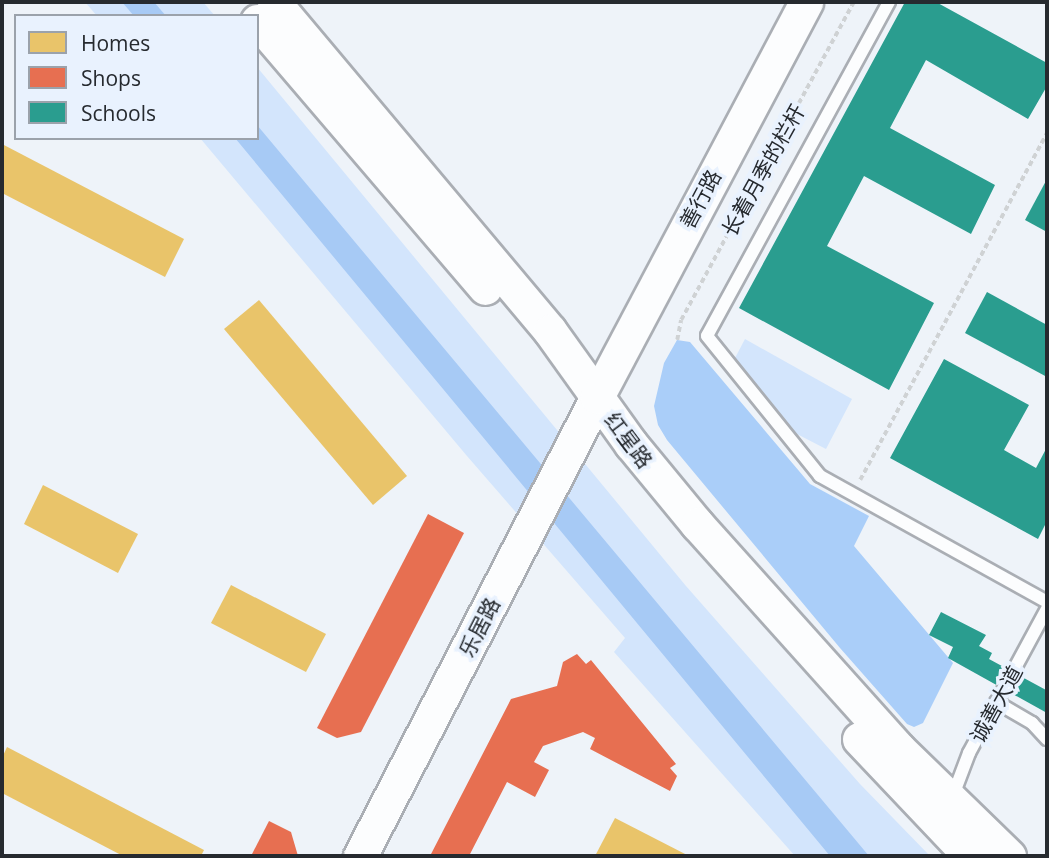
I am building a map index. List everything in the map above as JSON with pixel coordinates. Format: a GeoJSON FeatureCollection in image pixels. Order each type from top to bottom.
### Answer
{"type":"FeatureCollection","features":[{"type":"Feature","properties":{"kind":"main road","name":"红星路"},"geometry":{"type":"LineString","coordinates":[[274,2],[550,331],[591,408]]}},
{"type":"Feature","properties":{"kind":"main road","name":"善行路"},"geometry":{"type":"LineString","coordinates":[[591,408],[806,2]]}},
{"type":"Feature","properties":{"kind":"main road","name":"红星路"},"geometry":{"type":"LineString","coordinates":[[259,23],[591,408],[730,594],[942,829],[970,856]]}},
{"type":"Feature","properties":{"kind":"main road","name":"乐居路"},"geometry":{"type":"LineString","coordinates":[[359,856],[591,408]]}},
{"type":"Feature","properties":{"kind":"main road","name":"红星路"},"geometry":{"type":"LineString","coordinates":[[942,829],[1009,856]]}},
{"type":"Feature","properties":{"kind":"lane"},"geometry":{"type":"LineString","coordinates":[[889,2],[707,336],[820,476],[1047,602]]}},
{"type":"Feature","properties":{"kind":"lane","name":"诚善大道"},"geometry":{"type":"LineString","coordinates":[[942,829],[969,753],[1047,609]]}},
{"type":"Feature","properties":{"kind":"lane"},"geometry":{"type":"LineString","coordinates":[[996,702],[1032,723],[1047,738]]}},
{"type":"Feature","properties":{"kind":"path","name":"长着月季的栏杆"},"geometry":{"type":"LineString","coordinates":[[677,340],[681,320],[854,2]]}},
{"type":"Feature","properties":{"kind":"path"},"geometry":{"type":"LineString","coordinates":[[853,494],[1047,132]]}},
{"type":"Feature","properties":{"kind":"shaded area"},"geometry":{"type":"Polygon","coordinates":[[[85,2],[203,2],[213,14],[95,14],[85,2]]]}},
{"type":"Feature","properties":{"kind":"shaded area"},"geometry":{"type":"Polygon","coordinates":[[[122,2],[154,2],[164,14],[132,14],[122,2]]]}},
{"type":"Feature","properties":{"kind":"shaded area"},"geometry":{"type":"Polygon","coordinates":[[[259,69],[686,586],[860,784],[930,856],[795,856],[614,652],[625,638],[467,456],[202,140],[259,140],[259,69]]]}},
{"type":"Feature","properties":{"kind":"shaded area"},"geometry":{"type":"Polygon","coordinates":[[[259,127],[869,856],[830,856],[237,140],[259,140],[259,127]]]}},
{"type":"Feature","properties":{"kind":"shaded area"},"geometry":{"type":"Polygon","coordinates":[[[745,339],[852,399],[826,449],[795,433],[735,358],[745,339]]]}},
{"type":"Feature","properties":{"kind":"shaded area"},"geometry":{"type":"Polygon","coordinates":[[[677,340],[690,342],[810,484],[869,516],[854,546],[953,663],[923,723],[914,727],[907,724],[840,648],[667,440],[658,425],[654,406],[664,363],[677,340]]]}},
{"type":"Feature","properties":{"kind":"building: Homes"},"geometry":{"type":"Polygon","coordinates":[[[2,144],[184,239],[165,277],[2,193],[2,144]]]}},
{"type":"Feature","properties":{"kind":"building: Homes"},"geometry":{"type":"Polygon","coordinates":[[[259,300],[407,476],[373,505],[224,329],[259,300]]]}},
{"type":"Feature","properties":{"kind":"building: Homes"},"geometry":{"type":"Polygon","coordinates":[[[43,485],[138,534],[118,573],[24,524],[43,485]]]}},
{"type":"Feature","properties":{"kind":"building: Homes"},"geometry":{"type":"Polygon","coordinates":[[[231,585],[326,634],[306,672],[211,623],[231,585]]]}},
{"type":"Feature","properties":{"kind":"building: Homes"},"geometry":{"type":"Polygon","coordinates":[[[7,747],[204,850],[201,856],[123,856],[2,793],[2,758],[7,747]]]}},
{"type":"Feature","properties":{"kind":"building: Homes"},"geometry":{"type":"Polygon","coordinates":[[[615,818],[689,856],[595,856],[615,818]]]}},
{"type":"Feature","properties":{"kind":"building: Shops"},"geometry":{"type":"Polygon","coordinates":[[[428,514],[464,533],[361,732],[337,738],[317,728],[428,514]]]}},
{"type":"Feature","properties":{"kind":"building: Shops"},"geometry":{"type":"Polygon","coordinates":[[[577,654],[586,664],[591,660],[676,764],[670,768],[677,776],[670,791],[590,749],[595,738],[583,732],[543,746],[534,762],[549,770],[535,797],[507,782],[469,856],[430,856],[511,699],[557,686],[563,662],[577,654]]]}},
{"type":"Feature","properties":{"kind":"building: Shops"},"geometry":{"type":"Polygon","coordinates":[[[269,821],[291,832],[298,856],[251,856],[269,821]]]}},
{"type":"Feature","properties":{"kind":"building: Schools"},"geometry":{"type":"Polygon","coordinates":[[[905,2],[936,2],[1047,63],[1047,86],[1028,119],[926,60],[890,128],[995,185],[971,234],[864,176],[827,246],[934,303],[889,390],[739,308],[905,2]]]}},
{"type":"Feature","properties":{"kind":"building: Schools"},"geometry":{"type":"Polygon","coordinates":[[[1047,179],[1047,232],[1025,220],[1047,179]]]}},
{"type":"Feature","properties":{"kind":"building: Schools"},"geometry":{"type":"Polygon","coordinates":[[[987,292],[1047,325],[1047,377],[965,333],[987,292]]]}},
{"type":"Feature","properties":{"kind":"building: Schools"},"geometry":{"type":"Polygon","coordinates":[[[944,359],[1029,405],[1004,450],[1036,468],[1047,447],[1047,521],[1038,539],[890,458],[944,359]]]}},
{"type":"Feature","properties":{"kind":"building: Schools"},"geometry":{"type":"Polygon","coordinates":[[[941,612],[986,635],[979,646],[992,653],[989,659],[1046,690],[1047,688],[1047,713],[948,658],[953,647],[929,635],[941,612]]]}}]}
